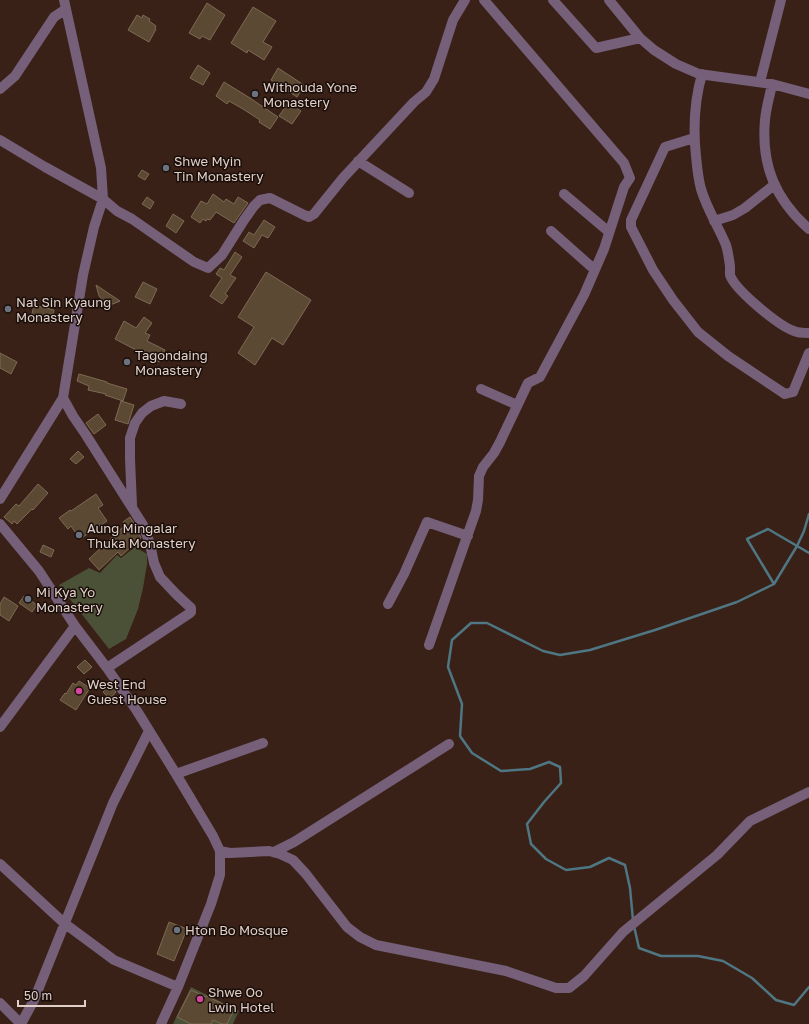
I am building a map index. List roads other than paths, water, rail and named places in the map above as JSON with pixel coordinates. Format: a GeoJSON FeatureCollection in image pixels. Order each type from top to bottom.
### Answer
{"type":"FeatureCollection","features":[{"type":"Feature","properties":{"kind":"street"},"geometry":{"type":"LineString","coordinates":[[0,140],[103,199],[117,211],[132,219],[194,262],[208,268],[222,255],[249,213],[260,200],[270,198],[309,217],[314,214],[343,178],[414,102],[426,92],[434,79],[453,20],[465,0]]}},
{"type":"Feature","properties":{"kind":"street"},"geometry":{"type":"LineString","coordinates":[[429,645],[476,511],[479,476],[483,467],[494,453],[500,442],[528,383],[540,377],[584,295],[604,249],[624,187],[630,178],[624,163],[484,0]]}},
{"type":"Feature","properties":{"kind":"street"},"geometry":{"type":"LineString","coordinates":[[553,0],[596,48],[640,38]]}},
{"type":"Feature","properties":{"kind":"street"},"geometry":{"type":"LineString","coordinates":[[609,0],[640,38],[654,50],[676,64],[702,74],[772,84],[809,94]]}},
{"type":"Feature","properties":{"kind":"street"},"geometry":{"type":"LineString","coordinates":[[760,82],[781,0]]}},
{"type":"Feature","properties":{"kind":"street"},"geometry":{"type":"LineString","coordinates":[[0,89],[15,76],[54,17],[65,4]]}},
{"type":"Feature","properties":{"kind":"street"},"geometry":{"type":"LineString","coordinates":[[0,499],[63,398],[83,275],[94,227],[103,199],[101,168],[65,4]]}},
{"type":"Feature","properties":{"kind":"street"},"geometry":{"type":"LineString","coordinates":[[702,74],[697,90],[695,105],[694,138],[697,170],[701,189],[726,247],[730,274],[733,282],[760,308],[781,324],[792,331],[809,334]]}},
{"type":"Feature","properties":{"kind":"street"},"geometry":{"type":"LineString","coordinates":[[772,84],[765,118],[764,136],[765,154],[769,173],[778,192],[799,221],[809,229]]}},
{"type":"Feature","properties":{"kind":"street"},"geometry":{"type":"LineString","coordinates":[[694,138],[666,147],[631,220],[631,227],[653,270],[673,300],[698,332],[728,356],[785,394],[793,392],[809,354]]}},
{"type":"Feature","properties":{"kind":"street"},"geometry":{"type":"LineString","coordinates":[[358,162],[409,193]]}},
{"type":"Feature","properties":{"kind":"street"},"geometry":{"type":"LineString","coordinates":[[714,221],[733,215],[745,208],[774,184]]}},
{"type":"Feature","properties":{"kind":"street"},"geometry":{"type":"LineString","coordinates":[[564,194],[609,232]]}},
{"type":"Feature","properties":{"kind":"street"},"geometry":{"type":"LineString","coordinates":[[551,231],[595,270]]}},
{"type":"Feature","properties":{"kind":"street"},"geometry":{"type":"LineString","coordinates":[[481,389],[517,405]]}},
{"type":"Feature","properties":{"kind":"street"},"geometry":{"type":"LineString","coordinates":[[63,398],[143,525],[150,544],[154,563],[160,577],[191,608],[190,613],[107,668]]}},
{"type":"Feature","properties":{"kind":"street"},"geometry":{"type":"LineString","coordinates":[[132,508],[130,438],[135,423],[142,413],[151,406],[164,401],[181,404]]}},
{"type":"Feature","properties":{"kind":"street"},"geometry":{"type":"LineString","coordinates":[[388,604],[404,574],[427,522],[468,536]]}},
{"type":"Feature","properties":{"kind":"street"},"geometry":{"type":"LineString","coordinates":[[0,524],[39,572],[75,626],[107,668],[176,774],[213,836],[220,851],[220,875],[211,904],[178,987],[161,1024]]}},
{"type":"Feature","properties":{"kind":"street"},"geometry":{"type":"LineString","coordinates":[[0,727],[75,626]]}},
{"type":"Feature","properties":{"kind":"street"},"geometry":{"type":"LineString","coordinates":[[0,1003],[21,1024],[34,1000],[113,803],[149,731]]}},
{"type":"Feature","properties":{"kind":"street"},"geometry":{"type":"LineString","coordinates":[[176,774],[263,743]]}},
{"type":"Feature","properties":{"kind":"street"},"geometry":{"type":"LineString","coordinates":[[274,852],[294,842],[449,744]]}},
{"type":"Feature","properties":{"kind":"street"},"geometry":{"type":"LineString","coordinates":[[220,851],[230,853],[269,851],[293,860],[306,874],[347,927],[360,937],[376,945],[506,971],[556,988],[569,988],[584,976],[623,932],[717,855],[750,821],[809,792]]}},
{"type":"Feature","properties":{"kind":"street"},"geometry":{"type":"LineString","coordinates":[[0,864],[64,923],[114,960],[178,987]]}},
{"type":"Feature","properties":{"kind":"waterway"},"geometry":{"type":"LineString","coordinates":[[633,920],[630,888],[625,865],[609,858],[590,867],[566,870],[546,859],[531,844],[527,824],[561,783],[560,767],[549,762],[530,769],[501,771],[472,753],[460,736],[462,704],[448,667],[452,640],[471,623],[487,623],[543,651],[560,655],[590,650],[737,602],[774,584],[797,546],[804,531],[809,514]]}},
{"type":"Feature","properties":{"kind":"waterway"},"geometry":{"type":"LineString","coordinates":[[774,584],[747,539],[768,529],[809,553]]}},
{"type":"Feature","properties":{"kind":"waterway"},"geometry":{"type":"LineString","coordinates":[[634,926],[639,948],[661,956],[698,956],[723,961],[752,978],[776,1000],[794,1005],[809,987]]}},
{"type":"Feature","properties":{"kind":"place","name":"Withouda Yone Monastery"},"geometry":{"type":"Point","coordinates":[255,94]}},
{"type":"Feature","properties":{"kind":"place","name":"Shwe Myin Tin Monastery"},"geometry":{"type":"Point","coordinates":[166,168]}},
{"type":"Feature","properties":{"kind":"place","name":"Nat Sin Kyaung Monastery"},"geometry":{"type":"Point","coordinates":[8,309]}},
{"type":"Feature","properties":{"kind":"place","name":"Tagondaing Monastery"},"geometry":{"type":"Point","coordinates":[127,362]}},
{"type":"Feature","properties":{"kind":"place","name":"Aung Mingalar Thuka Monastery"},"geometry":{"type":"Point","coordinates":[79,535]}},
{"type":"Feature","properties":{"kind":"place","name":"Mi Kya Yo Monastery"},"geometry":{"type":"Point","coordinates":[28,599]}},
{"type":"Feature","properties":{"kind":"place","name":"West End Guest House"},"geometry":{"type":"Point","coordinates":[79,691]}},
{"type":"Feature","properties":{"kind":"place","name":"Hton Bo Mosque"},"geometry":{"type":"Point","coordinates":[177,930]}},
{"type":"Feature","properties":{"kind":"place","name":"Shwe Oo Lwin Hotel"},"geometry":{"type":"Point","coordinates":[200,999]}}]}
